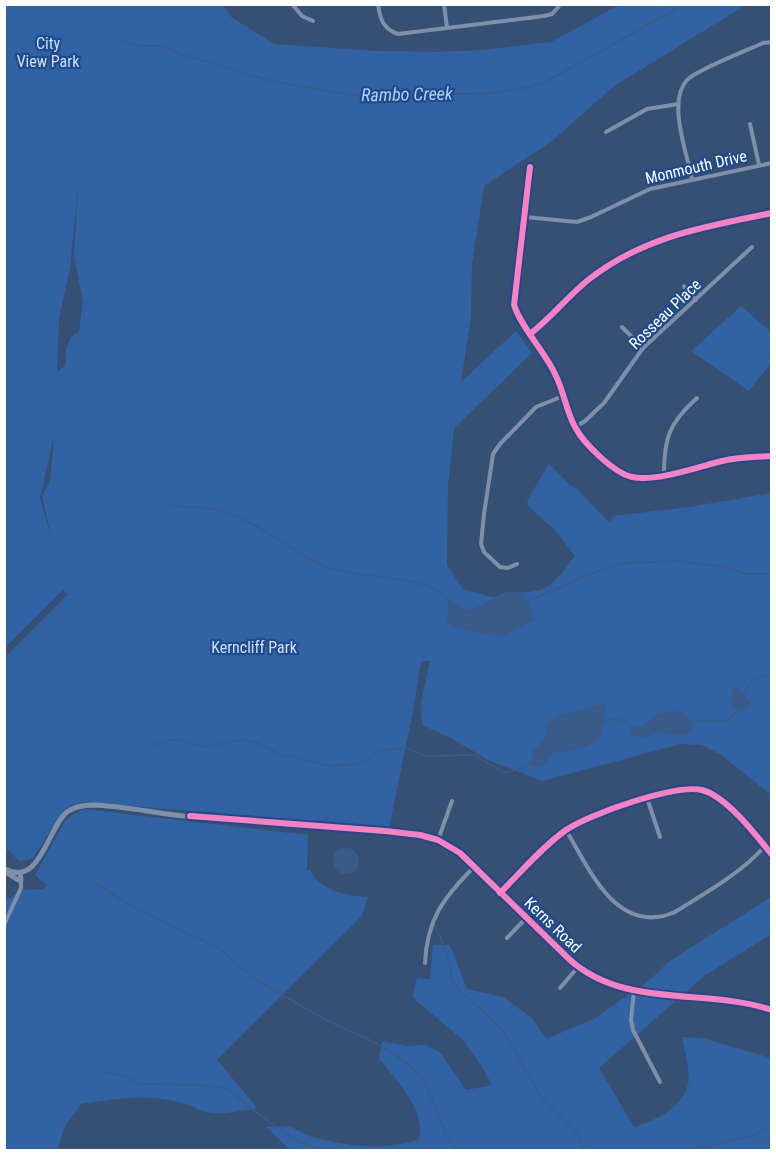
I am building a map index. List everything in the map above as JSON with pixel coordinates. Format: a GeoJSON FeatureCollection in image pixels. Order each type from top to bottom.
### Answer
{"type":"FeatureCollection","features":[{"type":"Feature","properties":{"kind":"street"},"geometry":{"type":"LineString","coordinates":[[292,4],[302,16],[313,21]]}},
{"type":"Feature","properties":{"kind":"street"},"geometry":{"type":"LineString","coordinates":[[378,4],[380,19],[385,28],[394,33],[404,34],[544,16],[552,14],[561,4]]}},
{"type":"Feature","properties":{"kind":"street"},"geometry":{"type":"LineString","coordinates":[[444,4],[447,28]]}},
{"type":"Feature","properties":{"kind":"street"},"geometry":{"type":"LineString","coordinates":[[692,179],[678,104],[682,88],[688,79],[763,43],[771,42]]}},
{"type":"Feature","properties":{"kind":"street"},"geometry":{"type":"LineString","coordinates":[[606,132],[646,109],[678,104]]}},
{"type":"Feature","properties":{"kind":"street"},"geometry":{"type":"LineString","coordinates":[[750,124],[759,165]]}},
{"type":"Feature","properties":{"kind":"street","name":"Monmouth Drive"},"geometry":{"type":"LineString","coordinates":[[525,217],[577,222],[591,218],[650,189],[771,163]]}},
{"type":"Feature","properties":{"kind":"street"},"geometry":{"type":"LineString","coordinates":[[530,168],[514,305],[518,315],[546,356],[557,378],[575,427],[596,452],[621,473],[635,477],[664,475],[744,457],[771,456]]}},
{"type":"Feature","properties":{"kind":"street"},"geometry":{"type":"LineString","coordinates":[[530,334],[587,281],[633,251],[677,233],[771,213]]}},
{"type":"Feature","properties":{"kind":"street","name":"Rosseau Place"},"geometry":{"type":"LineString","coordinates":[[575,427],[604,403],[643,348],[752,247]]}},
{"type":"Feature","properties":{"kind":"street"},"geometry":{"type":"LineString","coordinates":[[684,286],[696,300]]}},
{"type":"Feature","properties":{"kind":"street"},"geometry":{"type":"LineString","coordinates":[[622,327],[643,348]]}},
{"type":"Feature","properties":{"kind":"street"},"geometry":{"type":"LineString","coordinates":[[517,564],[508,568],[500,567],[484,552],[482,544],[493,454],[536,407],[563,396]]}},
{"type":"Feature","properties":{"kind":"street"},"geometry":{"type":"LineString","coordinates":[[664,475],[664,448],[667,436],[677,417],[698,398]]}},
{"type":"Feature","properties":{"kind":"street"},"geometry":{"type":"LineString","coordinates":[[500,893],[566,830],[586,819],[677,790],[703,790],[729,806],[771,855]]}},
{"type":"Feature","properties":{"kind":"street"},"geometry":{"type":"LineString","coordinates":[[647,798],[660,837]]}},
{"type":"Feature","properties":{"kind":"street"},"geometry":{"type":"LineString","coordinates":[[438,840],[452,801]]}},
{"type":"Feature","properties":{"kind":"street","name":"Kerns Road"},"geometry":{"type":"LineString","coordinates":[[20,877],[38,859],[63,817],[77,807],[93,805],[170,814],[420,835],[438,840],[460,853],[578,968],[611,984],[633,990],[748,1004],[771,1010]]}},
{"type":"Feature","properties":{"kind":"street"},"geometry":{"type":"LineString","coordinates":[[566,830],[606,894],[618,906],[639,916],[665,916],[675,912],[750,863],[765,846]]}},
{"type":"Feature","properties":{"kind":"street"},"geometry":{"type":"LineString","coordinates":[[425,963],[426,942],[437,911],[450,890],[474,867]]}},
{"type":"Feature","properties":{"kind":"street"},"geometry":{"type":"LineString","coordinates":[[4,925],[21,888],[20,877],[5,869]]}},
{"type":"Feature","properties":{"kind":"street"},"geometry":{"type":"LineString","coordinates":[[507,938],[526,918]]}},
{"type":"Feature","properties":{"kind":"street"},"geometry":{"type":"LineString","coordinates":[[560,988],[578,968]]}},
{"type":"Feature","properties":{"kind":"street"},"geometry":{"type":"LineString","coordinates":[[633,990],[631,1020],[633,1030],[660,1082]]}},
{"type":"Feature","properties":{"kind":"green space"},"geometry":{"type":"Polygon","coordinates":[[[5,5],[223,5],[231,17],[274,44],[377,51],[436,52],[481,50],[551,42],[619,5],[746,5],[614,86],[552,141],[484,186],[472,264],[471,316],[461,382],[516,331],[532,353],[454,428],[448,484],[447,565],[463,589],[493,597],[502,596],[472,610],[463,610],[447,598],[449,610],[482,611],[523,596],[519,592],[530,592],[546,587],[558,578],[575,556],[555,530],[527,505],[528,499],[549,464],[610,523],[613,516],[689,507],[771,493],[771,795],[720,754],[701,745],[681,744],[542,781],[488,760],[453,739],[422,725],[421,702],[430,661],[421,661],[389,828],[86,802],[72,805],[63,811],[33,858],[19,861],[5,847],[5,657],[68,594],[63,590],[5,648],[5,5]],[[78,186],[70,268],[59,318],[57,372],[65,366],[66,351],[71,337],[79,331],[83,302],[74,256],[78,186]],[[54,435],[40,498],[52,541],[42,496],[50,482],[54,435]]]}},
{"type":"Feature","properties":{"kind":"green space"},"geometry":{"type":"Polygon","coordinates":[[[741,306],[771,332],[771,363],[749,391],[691,351],[741,306]]]}},
{"type":"Feature","properties":{"kind":"green space"},"geometry":{"type":"Polygon","coordinates":[[[84,809],[308,835],[307,870],[310,870],[328,888],[368,897],[362,916],[217,1060],[257,1108],[212,1113],[179,1102],[155,1098],[117,1099],[81,1104],[65,1126],[57,1150],[5,1150],[4,896],[11,899],[18,890],[43,889],[47,886],[35,875],[65,821],[84,809]]]}},
{"type":"Feature","properties":{"kind":"green space"},"geometry":{"type":"Polygon","coordinates":[[[771,897],[771,934],[704,976],[599,1068],[634,1127],[667,1112],[685,1093],[689,1074],[682,1037],[702,1038],[771,1058],[771,1150],[290,1150],[266,1127],[287,1126],[309,1136],[343,1144],[380,1146],[419,1140],[419,1118],[414,1107],[401,1086],[379,1059],[382,1041],[406,1046],[426,1045],[440,1052],[466,1090],[492,1085],[463,1040],[412,997],[417,978],[430,979],[433,945],[450,945],[467,989],[503,997],[533,1019],[546,1039],[594,1019],[652,978],[668,962],[771,897]]]}},
{"type":"Feature","properties":{"kind":"shaded area"},"geometry":{"type":"Polygon","coordinates":[[[506,592],[519,592],[528,601],[535,620],[499,637],[455,627],[445,621],[449,610],[447,597],[462,610],[473,610],[506,592]]]}},
{"type":"Feature","properties":{"kind":"shaded area"},"geometry":{"type":"Polygon","coordinates":[[[734,688],[739,689],[750,702],[750,707],[738,712],[732,706],[734,688]]]}},
{"type":"Feature","properties":{"kind":"shaded area"},"geometry":{"type":"Polygon","coordinates":[[[602,704],[607,707],[602,732],[597,740],[586,746],[553,753],[545,764],[534,767],[533,751],[544,740],[548,723],[554,717],[602,704]]]}},
{"type":"Feature","properties":{"kind":"shaded area"},"geometry":{"type":"Polygon","coordinates":[[[683,712],[692,721],[693,730],[688,735],[672,735],[660,731],[642,738],[630,734],[629,726],[641,727],[659,714],[683,712]]]}},
{"type":"Feature","properties":{"kind":"shaded area"},"geometry":{"type":"Polygon","coordinates":[[[346,848],[355,852],[359,861],[355,870],[346,874],[337,870],[333,861],[337,852],[346,848]]]}},
{"type":"Feature","properties":{"kind":"waterway","name":"Rambo Creek"},"geometry":{"type":"LineString","coordinates":[[120,41],[141,46],[163,46],[181,54],[271,81],[363,97],[496,93],[529,87],[549,80],[671,12],[681,4]]}},
{"type":"Feature","properties":{"kind":"waterway"},"geometry":{"type":"LineString","coordinates":[[167,504],[207,508],[226,513],[251,523],[304,556],[327,567],[357,574],[405,580],[434,589],[447,597]]}},
{"type":"Feature","properties":{"kind":"waterway"},"geometry":{"type":"LineString","coordinates":[[528,601],[603,569],[624,563],[677,561],[727,567],[745,574],[772,574]]}},
{"type":"Feature","properties":{"kind":"waterway"},"geometry":{"type":"LineString","coordinates":[[743,695],[754,680],[772,675]]}},
{"type":"Feature","properties":{"kind":"waterway"},"geometry":{"type":"LineString","coordinates":[[692,721],[722,721],[733,716],[737,711]]}},
{"type":"Feature","properties":{"kind":"waterway"},"geometry":{"type":"LineString","coordinates":[[602,722],[620,720],[629,726]]}},
{"type":"Feature","properties":{"kind":"waterway"},"geometry":{"type":"LineString","coordinates":[[150,744],[180,740],[204,747],[241,740],[255,742],[283,756],[292,756],[328,766],[360,764],[379,750],[406,748],[426,756],[474,755],[505,773],[526,767],[532,762]]}},
{"type":"Feature","properties":{"kind":"waterway"},"geometry":{"type":"LineString","coordinates":[[95,883],[140,911],[217,947],[256,980],[326,1020],[376,1043],[410,1065],[426,1084],[447,1137],[456,1150]]}},
{"type":"Feature","properties":{"kind":"waterway"},"geometry":{"type":"LineString","coordinates":[[436,926],[450,963],[451,980],[505,1034],[541,1097],[579,1135],[584,1150]]}},
{"type":"Feature","properties":{"kind":"waterway"},"geometry":{"type":"LineString","coordinates":[[103,1072],[119,1075],[142,1084],[226,1088],[295,1139],[320,1150]]}},
{"type":"Feature","properties":{"kind":"waterway"},"geometry":{"type":"LineString","coordinates":[[693,1150],[754,1135],[772,1124]]}},
{"type":"Feature","properties":{"kind":"waterway"},"geometry":{"type":"LineString","coordinates":[[585,1150],[598,1150]]}},
{"type":"Feature","properties":{"kind":"cycle path"},"geometry":{"type":"LineString","coordinates":[[530,167],[514,305],[523,324],[559,382],[572,421],[579,434],[600,457],[617,470],[632,477],[653,477],[728,460],[772,456]]}},
{"type":"Feature","properties":{"kind":"cycle path"},"geometry":{"type":"LineString","coordinates":[[530,334],[588,280],[631,253],[675,235],[772,213]]}},
{"type":"Feature","properties":{"kind":"cycle path"},"geometry":{"type":"LineString","coordinates":[[500,893],[540,852],[577,823],[632,802],[673,791],[702,790],[721,800],[740,817],[772,855]]}},
{"type":"Feature","properties":{"kind":"cycle path"},"geometry":{"type":"LineString","coordinates":[[190,816],[385,831],[420,835],[438,840],[460,853],[569,959],[591,975],[614,985],[640,991],[720,1000],[772,1010]]}},
{"type":"Feature","properties":{"kind":"park label","name":"City View Park"},"geometry":{"type":"Point","coordinates":[48,52]}},
{"type":"Feature","properties":{"kind":"park label","name":"Kerncliff Park"},"geometry":{"type":"Point","coordinates":[254,647]}}]}
